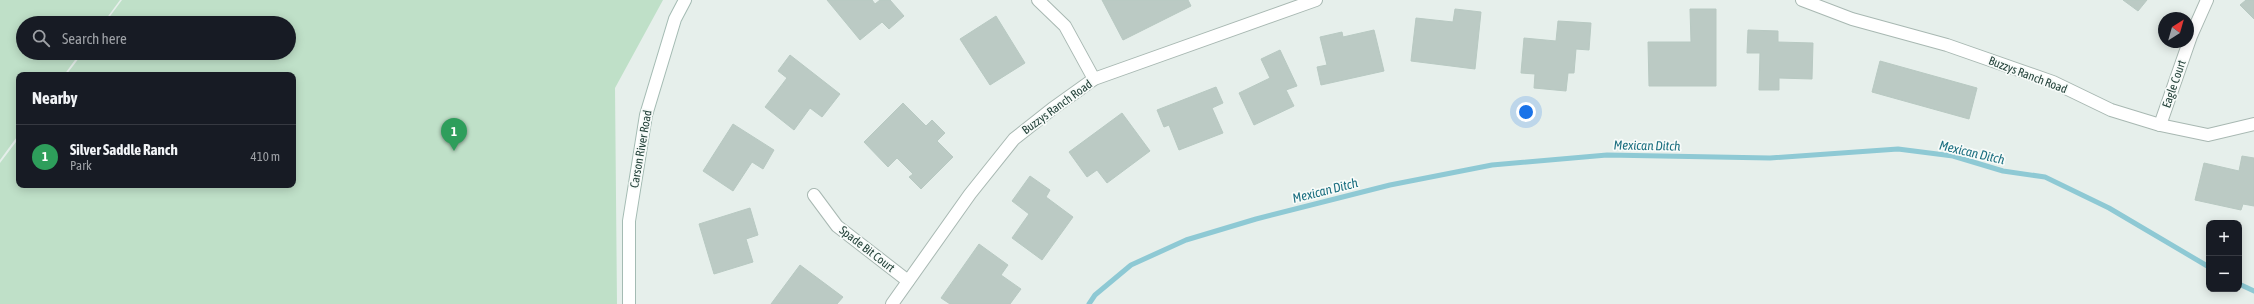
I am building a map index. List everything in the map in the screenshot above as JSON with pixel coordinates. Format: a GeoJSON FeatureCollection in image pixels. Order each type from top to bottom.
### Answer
{"type":"FeatureCollection","features":[{"type":"Feature","properties":{"kind":"street","name":"Carson River Road"},"geometry":{"type":"LineString","coordinates":[[629,304],[629,221],[646,115],[676,19],[685,0]]}},
{"type":"Feature","properties":{"kind":"street"},"geometry":{"type":"LineString","coordinates":[[1038,0],[1065,26],[1094,79]]}},
{"type":"Feature","properties":{"kind":"street","name":"Buzzys Ranch Road"},"geometry":{"type":"LineString","coordinates":[[892,304],[970,194],[1014,139],[1094,79],[1316,0]]}},
{"type":"Feature","properties":{"kind":"street","name":"Buzzys Ranch Road"},"geometry":{"type":"LineString","coordinates":[[1802,0],[1852,19],[1947,45],[2053,82],[2110,110],[2160,125],[2208,135],[2254,124]]}},
{"type":"Feature","properties":{"kind":"street","name":"Eagle Court"},"geometry":{"type":"LineString","coordinates":[[2160,125],[2191,36],[2207,0]]}},
{"type":"Feature","properties":{"kind":"street","name":"Spade Bit Court"},"geometry":{"type":"LineString","coordinates":[[814,195],[837,226],[908,281]]}},
{"type":"Feature","properties":{"kind":"green space"},"geometry":{"type":"Polygon","coordinates":[[[0,0],[120,0],[108,16],[16,16],[16,60],[75,60],[66,72],[16,72],[16,138],[0,160],[0,0]]]}},
{"type":"Feature","properties":{"kind":"green space"},"geometry":{"type":"Polygon","coordinates":[[[122,0],[663,0],[615,88],[617,304],[0,304],[0,163],[16,142],[16,188],[296,188],[296,72],[68,72],[78,60],[296,60],[296,16],[110,16],[122,0]]]}},
{"type":"Feature","properties":{"kind":"building"},"geometry":{"type":"Polygon","coordinates":[[[827,0],[872,0],[875,4],[880,0],[890,0],[904,16],[889,29],[882,22],[860,40],[827,0]]]}},
{"type":"Feature","properties":{"kind":"building"},"geometry":{"type":"Polygon","coordinates":[[[1102,0],[1188,0],[1191,6],[1123,40],[1102,0]]]}},
{"type":"Feature","properties":{"kind":"building"},"geometry":{"type":"Polygon","coordinates":[[[2123,0],[2147,0],[2138,11],[2123,0]]]}},
{"type":"Feature","properties":{"kind":"building"},"geometry":{"type":"Polygon","coordinates":[[[2246,0],[2254,0],[2254,19],[2240,5],[2246,0]]]}},
{"type":"Feature","properties":{"kind":"building"},"geometry":{"type":"Polygon","coordinates":[[[1455,9],[1481,12],[1475,69],[1411,61],[1416,18],[1453,22],[1455,9]]]}},
{"type":"Feature","properties":{"kind":"building"},"geometry":{"type":"Polygon","coordinates":[[[1690,9],[1716,9],[1716,86],[1649,86],[1648,42],[1691,42],[1690,9]]]}},
{"type":"Feature","properties":{"kind":"building"},"geometry":{"type":"Polygon","coordinates":[[[996,16],[1025,63],[990,85],[960,39],[996,16]]]}},
{"type":"Feature","properties":{"kind":"building"},"geometry":{"type":"Polygon","coordinates":[[[1558,21],[1591,23],[1589,50],[1576,49],[1574,73],[1568,73],[1566,91],[1534,88],[1535,74],[1521,73],[1524,38],[1556,41],[1558,21]]]}},
{"type":"Feature","properties":{"kind":"building"},"geometry":{"type":"Polygon","coordinates":[[[1374,30],[1384,71],[1321,85],[1317,67],[1327,65],[1320,37],[1342,32],[1343,37],[1374,30]]]}},
{"type":"Feature","properties":{"kind":"building"},"geometry":{"type":"Polygon","coordinates":[[[1748,30],[1778,31],[1778,42],[1813,43],[1812,79],[1779,78],[1779,90],[1759,90],[1760,53],[1747,53],[1748,30]]]}},
{"type":"Feature","properties":{"kind":"building"},"geometry":{"type":"Polygon","coordinates":[[[1280,50],[1297,86],[1286,90],[1294,106],[1254,125],[1239,93],[1270,78],[1261,59],[1280,50]]]}},
{"type":"Feature","properties":{"kind":"building"},"geometry":{"type":"Polygon","coordinates":[[[790,55],[840,94],[822,117],[810,108],[794,130],[765,107],[787,78],[778,71],[790,55]]]}},
{"type":"Feature","properties":{"kind":"building"},"geometry":{"type":"Polygon","coordinates":[[[1880,61],[1977,88],[1969,119],[1872,92],[1880,61]]]}},
{"type":"Feature","properties":{"kind":"building"},"geometry":{"type":"Polygon","coordinates":[[[1216,87],[1223,103],[1212,108],[1223,133],[1179,150],[1169,125],[1164,127],[1157,110],[1216,87]]]}},
{"type":"Feature","properties":{"kind":"building"},"geometry":{"type":"Polygon","coordinates":[[[903,103],[926,126],[932,120],[945,133],[937,141],[953,157],[921,189],[909,177],[913,174],[897,158],[888,167],[864,142],[903,103]]]}},
{"type":"Feature","properties":{"kind":"building"},"geometry":{"type":"Polygon","coordinates":[[[1122,113],[1150,151],[1107,183],[1097,170],[1087,177],[1069,152],[1122,113]]]}},
{"type":"Feature","properties":{"kind":"building"},"geometry":{"type":"Polygon","coordinates":[[[733,124],[774,150],[763,169],[752,162],[733,191],[703,171],[733,124]]]}},
{"type":"Feature","properties":{"kind":"building"},"geometry":{"type":"Polygon","coordinates":[[[2242,156],[2254,158],[2254,206],[2243,204],[2241,210],[2195,200],[2204,163],[2239,171],[2242,156]]]}},
{"type":"Feature","properties":{"kind":"building"},"geometry":{"type":"Polygon","coordinates":[[[1030,176],[1050,190],[1046,197],[1073,217],[1042,260],[1012,238],[1029,214],[1012,201],[1030,176]]]}},
{"type":"Feature","properties":{"kind":"building"},"geometry":{"type":"Polygon","coordinates":[[[750,208],[758,235],[746,239],[753,262],[714,274],[699,224],[750,208]]]}},
{"type":"Feature","properties":{"kind":"building"},"geometry":{"type":"Polygon","coordinates":[[[979,244],[1008,265],[1001,275],[1021,289],[1010,304],[950,304],[941,298],[979,244]]]}},
{"type":"Feature","properties":{"kind":"building"},"geometry":{"type":"Polygon","coordinates":[[[800,265],[843,297],[837,304],[771,304],[800,265]]]}},
{"type":"Feature","properties":{"kind":"waterway","name":"Mexican Ditch"},"geometry":{"type":"LineString","coordinates":[[1089,304],[1095,295],[1131,265],[1186,240],[1256,219],[1390,185],[1492,165],[1607,155],[1770,158],[1898,149],[1953,156],[2003,171],[2045,177],[2109,208],[2206,265]]}},
{"type":"Feature","properties":{"kind":"waterway","name":"Mexican Ditch"},"geometry":{"type":"LineString","coordinates":[[2242,285],[2254,291]]}},
{"type":"Feature","properties":{"kind":"place","name":"Silver Saddle Ranch"},"geometry":{"type":"Point","coordinates":[454,151]}}]}
